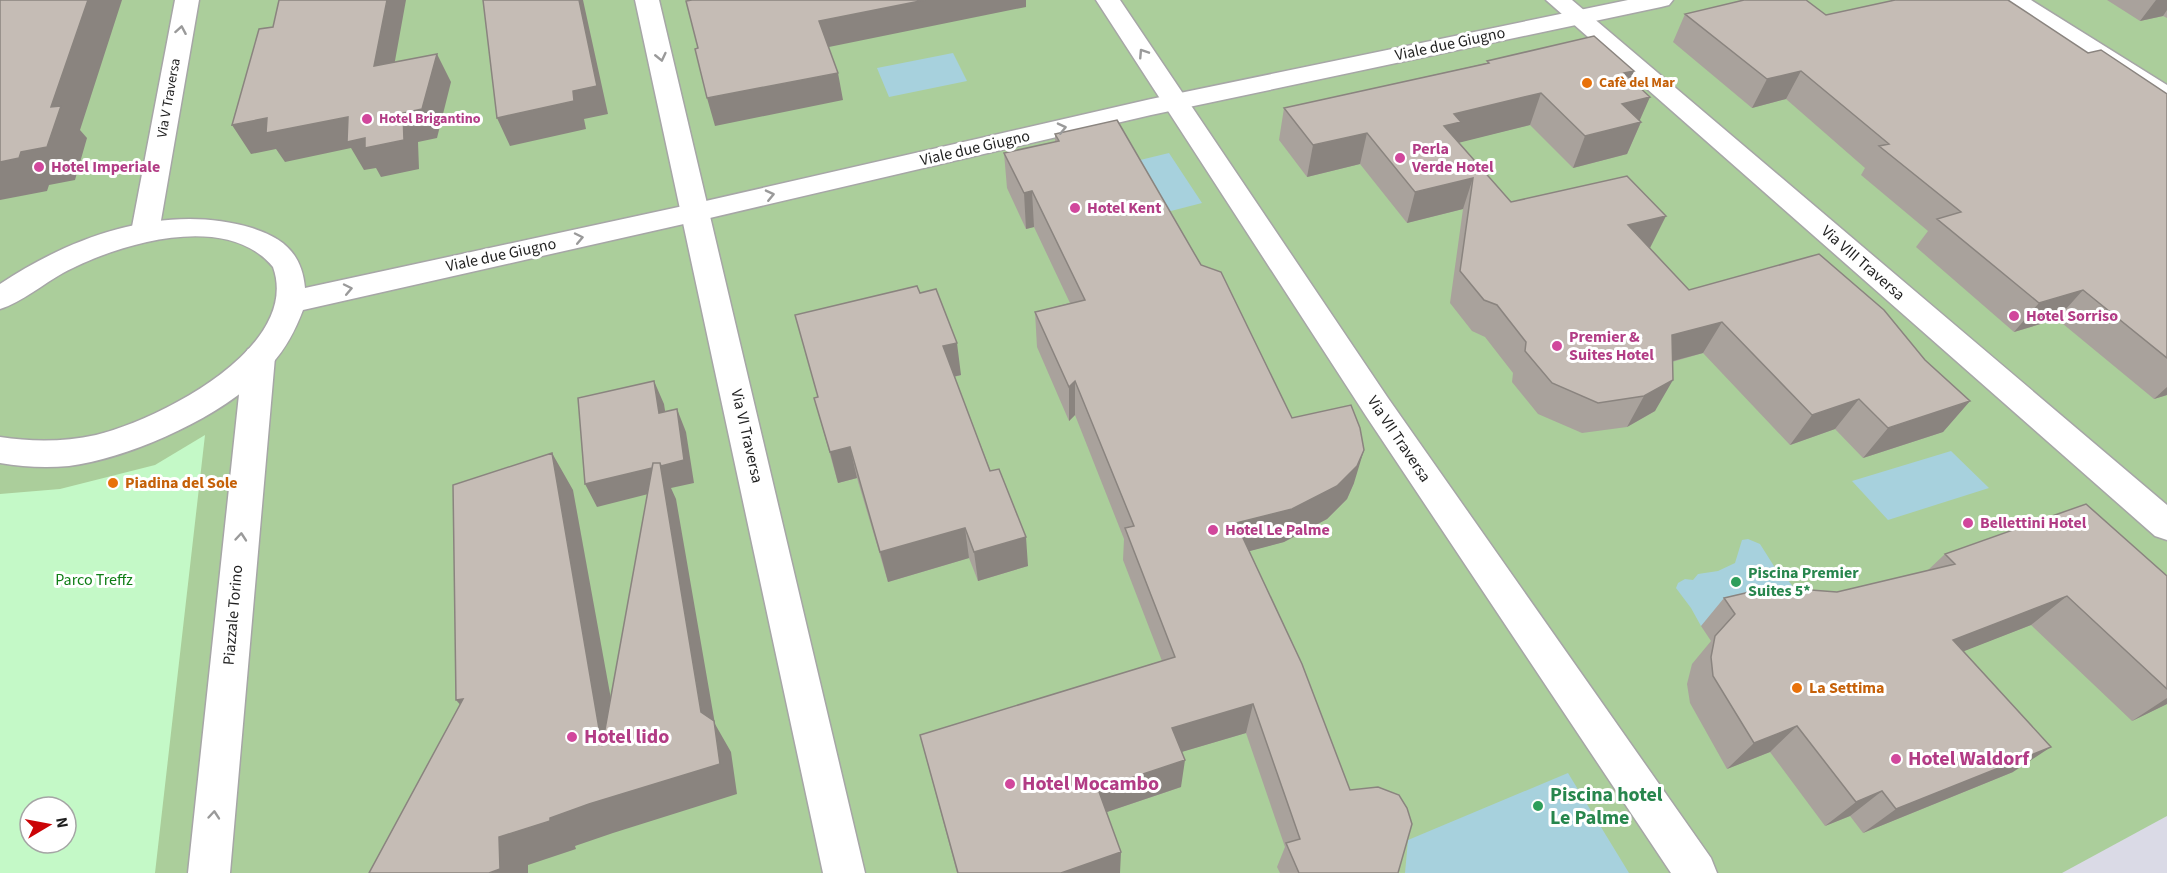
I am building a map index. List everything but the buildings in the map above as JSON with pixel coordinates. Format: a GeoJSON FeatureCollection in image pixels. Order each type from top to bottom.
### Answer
{"type":"FeatureCollection","features":[{"type":"Feature","properties":{"kind":"street","name":"Via V Traversa"},"geometry":{"type":"LineString","coordinates":[[145,232],[187,0]]}},
{"type":"Feature","properties":{"kind":"street","name":"Via VI Traversa"},"geometry":{"type":"LineString","coordinates":[[647,0],[697,212],[844,873]]}},
{"type":"Feature","properties":{"kind":"street","name":"Via VII Traversa"},"geometry":{"type":"LineString","coordinates":[[1108,0],[1377,407],[1696,873]]}},
{"type":"Feature","properties":{"kind":"street","name":"Viale due Giugno"},"geometry":{"type":"LineString","coordinates":[[291,302],[1176,102],[1568,8],[1661,0]]}},
{"type":"Feature","properties":{"kind":"street"},"geometry":{"type":"LineString","coordinates":[[2015,0],[2167,96]]}},
{"type":"Feature","properties":{"kind":"street","name":"Via VIII Traversa"},"geometry":{"type":"LineString","coordinates":[[1568,8],[2167,526]]}},
{"type":"Feature","properties":{"kind":"street"},"geometry":{"type":"LineString","coordinates":[[0,298],[34,275],[70,256],[107,242],[145,232],[195,227],[238,232],[271,246],[289,270],[291,302],[280,329],[260,357],[231,384],[194,409],[151,430],[106,445],[61,453],[20,454],[0,450]]}},
{"type":"Feature","properties":{"kind":"street","name":"Piazzale Torino"},"geometry":{"type":"LineString","coordinates":[[208,873],[260,357]]}},
{"type":"Feature","properties":{"kind":"green space"},"geometry":{"type":"Polygon","coordinates":[[[0,0],[2167,0],[2167,873],[0,873],[0,0]]]}},
{"type":"Feature","properties":{"kind":"green space","name":"Parco Treffz"},"geometry":{"type":"Polygon","coordinates":[[[205,435],[155,873],[0,873],[0,494],[60,489],[155,465],[205,435]]]}},
{"type":"Feature","properties":{"kind":"shaded area"},"geometry":{"type":"Polygon","coordinates":[[[2167,816],[2167,873],[2062,873],[2167,816]]]}},
{"type":"Feature","properties":{"kind":"water"},"geometry":{"type":"Polygon","coordinates":[[[953,53],[967,81],[889,97],[877,68],[953,53]]]}},
{"type":"Feature","properties":{"kind":"water"},"geometry":{"type":"Polygon","coordinates":[[[1169,153],[1202,203],[1167,212],[1136,161],[1169,153]]]}},
{"type":"Feature","properties":{"kind":"water"},"geometry":{"type":"Polygon","coordinates":[[[1951,451],[1989,488],[1888,520],[1852,481],[1951,451]]]}},
{"type":"Feature","properties":{"kind":"water","name":"Piscina Premier Suites 5*"},"geometry":{"type":"Polygon","coordinates":[[[1748,539],[1760,544],[1780,579],[1788,580],[1794,592],[1746,616],[1701,626],[1676,588],[1678,583],[1685,579],[1693,580],[1698,574],[1718,571],[1735,563],[1742,540],[1748,539]]]}},
{"type":"Feature","properties":{"kind":"water","name":"Piscina hotel Le Palme"},"geometry":{"type":"Polygon","coordinates":[[[1568,773],[1629,873],[1405,873],[1408,840],[1568,773]]]}},
{"type":"Feature","properties":{"kind":"place","name":"Cafè del Mar"},"geometry":{"type":"Point","coordinates":[1587,83]}},
{"type":"Feature","properties":{"kind":"place","name":"Hotel Brigantino"},"geometry":{"type":"Point","coordinates":[367,119]}},
{"type":"Feature","properties":{"kind":"place","name":"Perla Verde Hotel"},"geometry":{"type":"Point","coordinates":[1400,158]}},
{"type":"Feature","properties":{"kind":"place","name":"Hotel Imperiale"},"geometry":{"type":"Point","coordinates":[39,167]}},
{"type":"Feature","properties":{"kind":"place","name":"Hotel Kent"},"geometry":{"type":"Point","coordinates":[1075,208]}},
{"type":"Feature","properties":{"kind":"place","name":"Hotel Sorriso"},"geometry":{"type":"Point","coordinates":[2014,316]}},
{"type":"Feature","properties":{"kind":"place","name":"Premier & Suites Hotel"},"geometry":{"type":"Point","coordinates":[1557,346]}},
{"type":"Feature","properties":{"kind":"place","name":"Piadina del Sole"},"geometry":{"type":"Point","coordinates":[113,483]}},
{"type":"Feature","properties":{"kind":"place","name":"Bellettini Hotel"},"geometry":{"type":"Point","coordinates":[1968,523]}},
{"type":"Feature","properties":{"kind":"place","name":"Hotel Le Palme"},"geometry":{"type":"Point","coordinates":[1213,530]}},
{"type":"Feature","properties":{"kind":"place","name":"Piscina Premier Suites 5*"},"geometry":{"type":"Point","coordinates":[1736,582]}},
{"type":"Feature","properties":{"kind":"place","name":"La Settima"},"geometry":{"type":"Point","coordinates":[1797,688]}},
{"type":"Feature","properties":{"kind":"place","name":"Hotel lido"},"geometry":{"type":"Point","coordinates":[572,737]}},
{"type":"Feature","properties":{"kind":"place","name":"Hotel Waldorf"},"geometry":{"type":"Point","coordinates":[1896,759]}},
{"type":"Feature","properties":{"kind":"place","name":"Hotel Mocambo"},"geometry":{"type":"Point","coordinates":[1010,784]}},
{"type":"Feature","properties":{"kind":"place","name":"Piscina hotel Le Palme"},"geometry":{"type":"Point","coordinates":[1538,806]}}]}
